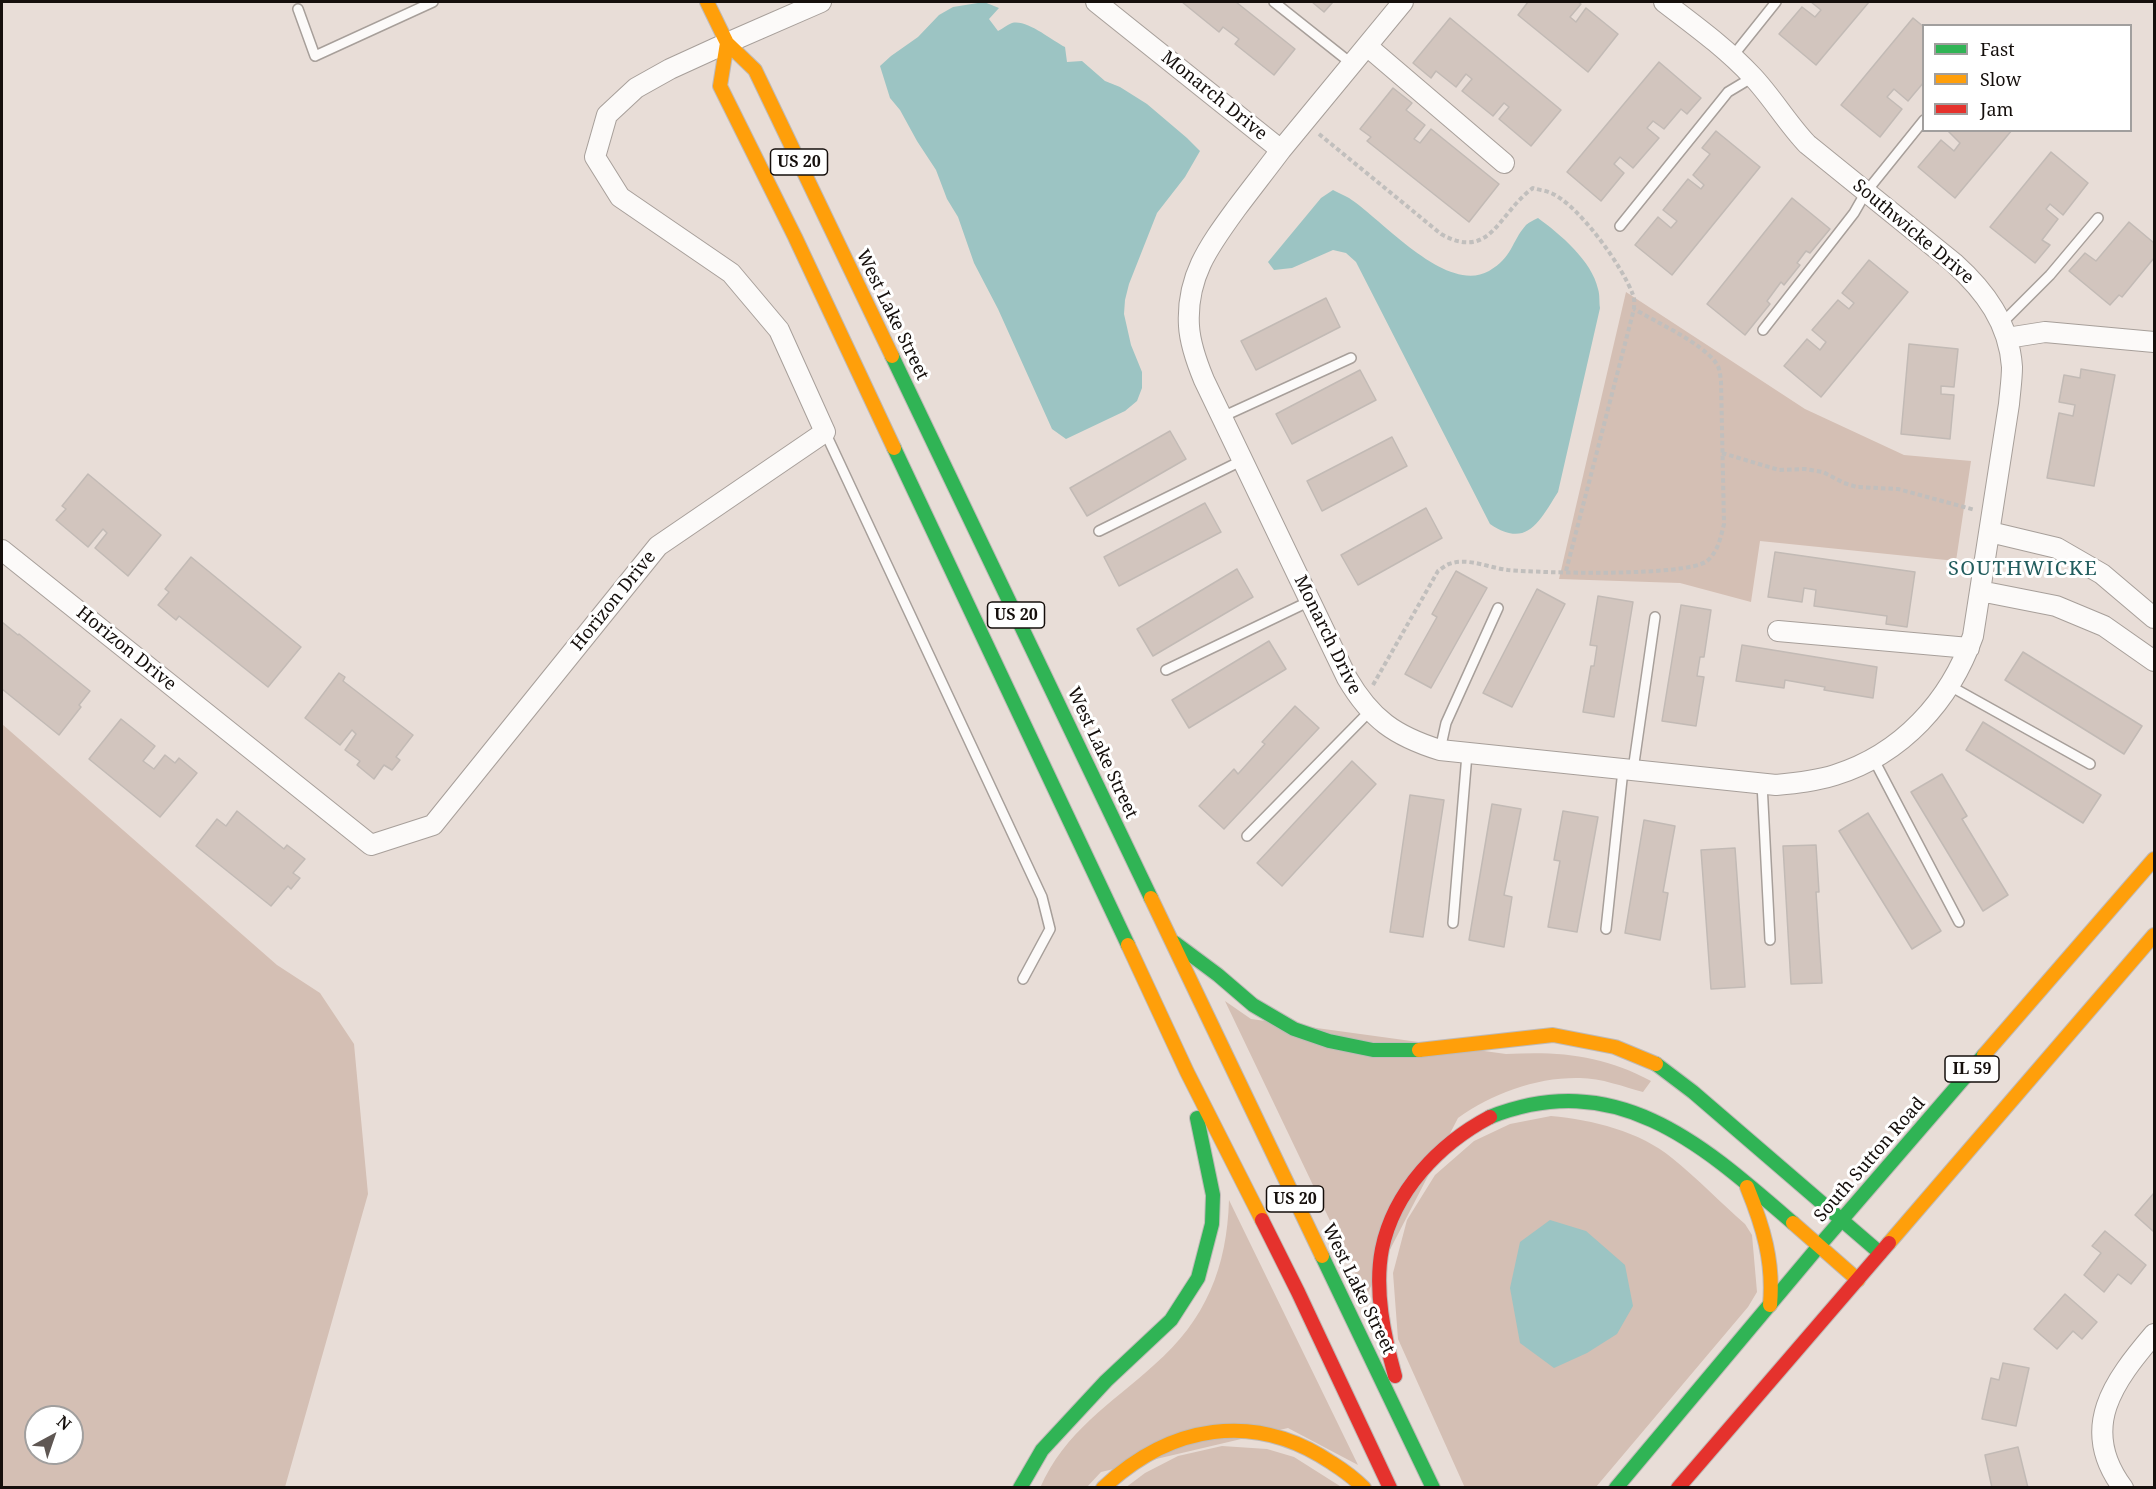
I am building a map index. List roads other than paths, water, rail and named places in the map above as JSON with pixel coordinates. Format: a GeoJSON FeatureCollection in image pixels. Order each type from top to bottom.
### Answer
{"type":"FeatureCollection","features":[{"type":"Feature","properties":{"kind":"main road","name":"West Lake Street"},"geometry":{"type":"LineString","coordinates":[[707,2],[727,43],[755,70],[1433,1488]]}},
{"type":"Feature","properties":{"kind":"main road","name":"US 20"},"geometry":{"type":"LineString","coordinates":[[727,43],[720,86],[795,237],[1187,1072],[1298,1292],[1390,1488]]}},
{"type":"Feature","properties":{"kind":"main road","name":"South Sutton Road"},"geometry":{"type":"LineString","coordinates":[[1616,1488],[1819,1246],[2154,859]]}},
{"type":"Feature","properties":{"kind":"main road","name":"IL 59"},"geometry":{"type":"LineString","coordinates":[[1678,1488],[2154,935]]}},
{"type":"Feature","properties":{"kind":"main road"},"geometry":{"type":"LineString","coordinates":[[1171,940],[1253,1005],[1294,1029],[1329,1041],[1373,1050],[1421,1050],[1553,1035],[1615,1047],[1656,1064],[1693,1092],[1880,1253]]}},
{"type":"Feature","properties":{"kind":"main road"},"geometry":{"type":"LineString","coordinates":[[1020,1488],[1042,1450],[1106,1381],[1171,1320],[1198,1278],[1212,1224],[1213,1195],[1187,1072]]}},
{"type":"Feature","properties":{"kind":"main road"},"geometry":{"type":"LineString","coordinates":[[1419,1459],[1386,1346],[1379,1285],[1382,1249],[1393,1218],[1416,1176],[1457,1136],[1497,1113],[1536,1102],[1578,1102],[1607,1105],[1646,1117],[1686,1137],[1745,1182],[1858,1280]]}},
{"type":"Feature","properties":{"kind":"main road"},"geometry":{"type":"LineString","coordinates":[[1745,1182],[1767,1237],[1772,1261],[1773,1284],[1770,1305]]}},
{"type":"Feature","properties":{"kind":"main road"},"geometry":{"type":"LineString","coordinates":[[1103,1488],[1112,1478],[1151,1451],[1170,1442],[1221,1431],[1247,1431],[1286,1438],[1323,1456],[1356,1478],[1364,1488]]}},
{"type":"Feature","properties":{"kind":"street"},"geometry":{"type":"LineString","coordinates":[[821,2],[727,43],[636,88],[607,115],[595,157],[620,196],[731,273],[779,330],[825,432]]}},
{"type":"Feature","properties":{"kind":"street","name":"Monarch Drive"},"geometry":{"type":"LineString","coordinates":[[1096,2],[1281,150],[1210,244],[1200,261],[1189,303],[1188,328],[1195,355],[1222,417],[1347,678],[1365,706],[1379,720],[1399,734],[1440,750],[1467,754],[1776,785],[1805,782],[1835,775],[1873,758],[1896,743],[1922,721],[1950,686],[1964,662],[1973,636],[1980,591]]}},
{"type":"Feature","properties":{"kind":"street"},"geometry":{"type":"LineString","coordinates":[[1281,150],[1403,2]]}},
{"type":"Feature","properties":{"kind":"street","name":"Southwicke Drive"},"geometry":{"type":"LineString","coordinates":[[1664,2],[1753,77],[1807,144],[1975,282],[1993,306],[2004,331],[2012,367],[2009,404],[1980,591]]}},
{"type":"Feature","properties":{"kind":"street"},"geometry":{"type":"LineString","coordinates":[[1367,46],[1504,163]]}},
{"type":"Feature","properties":{"kind":"street"},"geometry":{"type":"LineString","coordinates":[[2004,331],[2045,332],[2154,342]]}},
{"type":"Feature","properties":{"kind":"street","name":"Horizon Drive"},"geometry":{"type":"LineString","coordinates":[[2,550],[371,845],[433,825],[658,546],[825,432]]}},
{"type":"Feature","properties":{"kind":"street"},"geometry":{"type":"LineString","coordinates":[[1991,522],[2057,548],[2102,574],[2154,618]]}},
{"type":"Feature","properties":{"kind":"street"},"geometry":{"type":"LineString","coordinates":[[1980,591],[2056,606],[2104,626],[2151,651]]}},
{"type":"Feature","properties":{"kind":"street"},"geometry":{"type":"LineString","coordinates":[[1778,631],[1969,648]]}},
{"type":"Feature","properties":{"kind":"street"},"geometry":{"type":"LineString","coordinates":[[2123,1488],[2105,1451],[2104,1414],[2112,1392],[2125,1369],[2154,1334]]}},
{"type":"Feature","properties":{"kind":"lane"},"geometry":{"type":"LineString","coordinates":[[298,9],[315,56],[433,2]]}},
{"type":"Feature","properties":{"kind":"lane"},"geometry":{"type":"LineString","coordinates":[[1274,2],[1352,64]]}},
{"type":"Feature","properties":{"kind":"lane"},"geometry":{"type":"LineString","coordinates":[[1732,57],[1776,2]]}},
{"type":"Feature","properties":{"kind":"lane"},"geometry":{"type":"LineString","coordinates":[[1620,226],[1728,92],[1753,77]]}},
{"type":"Feature","properties":{"kind":"lane"},"geometry":{"type":"LineString","coordinates":[[1762,330],[1854,213],[1866,192],[1922,121]]}},
{"type":"Feature","properties":{"kind":"lane"},"geometry":{"type":"LineString","coordinates":[[2004,331],[2098,218]]}},
{"type":"Feature","properties":{"kind":"lane"},"geometry":{"type":"LineString","coordinates":[[1222,417],[1351,358]]}},
{"type":"Feature","properties":{"kind":"lane"},"geometry":{"type":"LineString","coordinates":[[825,432],[1042,897],[1050,929],[1023,979]]}},
{"type":"Feature","properties":{"kind":"lane"},"geometry":{"type":"LineString","coordinates":[[1099,531],[1243,460]]}},
{"type":"Feature","properties":{"kind":"lane"},"geometry":{"type":"LineString","coordinates":[[1166,670],[1310,601]]}},
{"type":"Feature","properties":{"kind":"lane"},"geometry":{"type":"LineString","coordinates":[[1440,750],[1446,723],[1498,608]]}},
{"type":"Feature","properties":{"kind":"lane"},"geometry":{"type":"LineString","coordinates":[[1606,929],[1628,770],[1655,617]]}},
{"type":"Feature","properties":{"kind":"lane"},"geometry":{"type":"LineString","coordinates":[[1950,686],[2090,764]]}},
{"type":"Feature","properties":{"kind":"lane"},"geometry":{"type":"LineString","coordinates":[[1246,836],[1365,706]]}},
{"type":"Feature","properties":{"kind":"lane"},"geometry":{"type":"LineString","coordinates":[[1453,923],[1467,754]]}},
{"type":"Feature","properties":{"kind":"lane"},"geometry":{"type":"LineString","coordinates":[[1873,758],[1959,922]]}},
{"type":"Feature","properties":{"kind":"lane"},"geometry":{"type":"LineString","coordinates":[[1762,783],[1770,940]]}},
{"type":"Feature","properties":{"kind":"water"},"geometry":{"type":"Polygon","coordinates":[[[984,2],[999,8],[989,19],[998,31],[1012,23],[1018,23],[1039,31],[1065,47],[1067,62],[1082,61],[1105,81],[1120,87],[1147,104],[1200,151],[1185,177],[1157,213],[1129,284],[1124,314],[1131,345],[1142,372],[1142,388],[1137,401],[1125,411],[1066,439],[1052,429],[998,309],[974,263],[958,217],[947,199],[936,170],[900,110],[890,98],[880,66],[918,37],[939,15],[953,7],[984,2]]]}},
{"type":"Feature","properties":{"kind":"water"},"geometry":{"type":"Polygon","coordinates":[[[1333,190],[1363,208],[1416,252],[1454,273],[1472,276],[1497,266],[1507,255],[1526,225],[1538,218],[1565,240],[1589,268],[1598,289],[1600,308],[1558,492],[1545,513],[1531,529],[1514,534],[1490,524],[1356,262],[1346,253],[1333,250],[1292,268],[1274,270],[1268,262],[1321,198],[1333,190]]]}},
{"type":"Feature","properties":{"kind":"water"},"geometry":{"type":"Polygon","coordinates":[[[1550,1220],[1586,1231],[1625,1265],[1633,1306],[1617,1334],[1587,1353],[1554,1368],[1520,1343],[1510,1288],[1520,1242],[1550,1220]]]}},
{"type":"Feature","properties":{"kind":"district","name":"SOUTHWICKE"},"geometry":{"type":"Point","coordinates":[2023,569]}}]}
